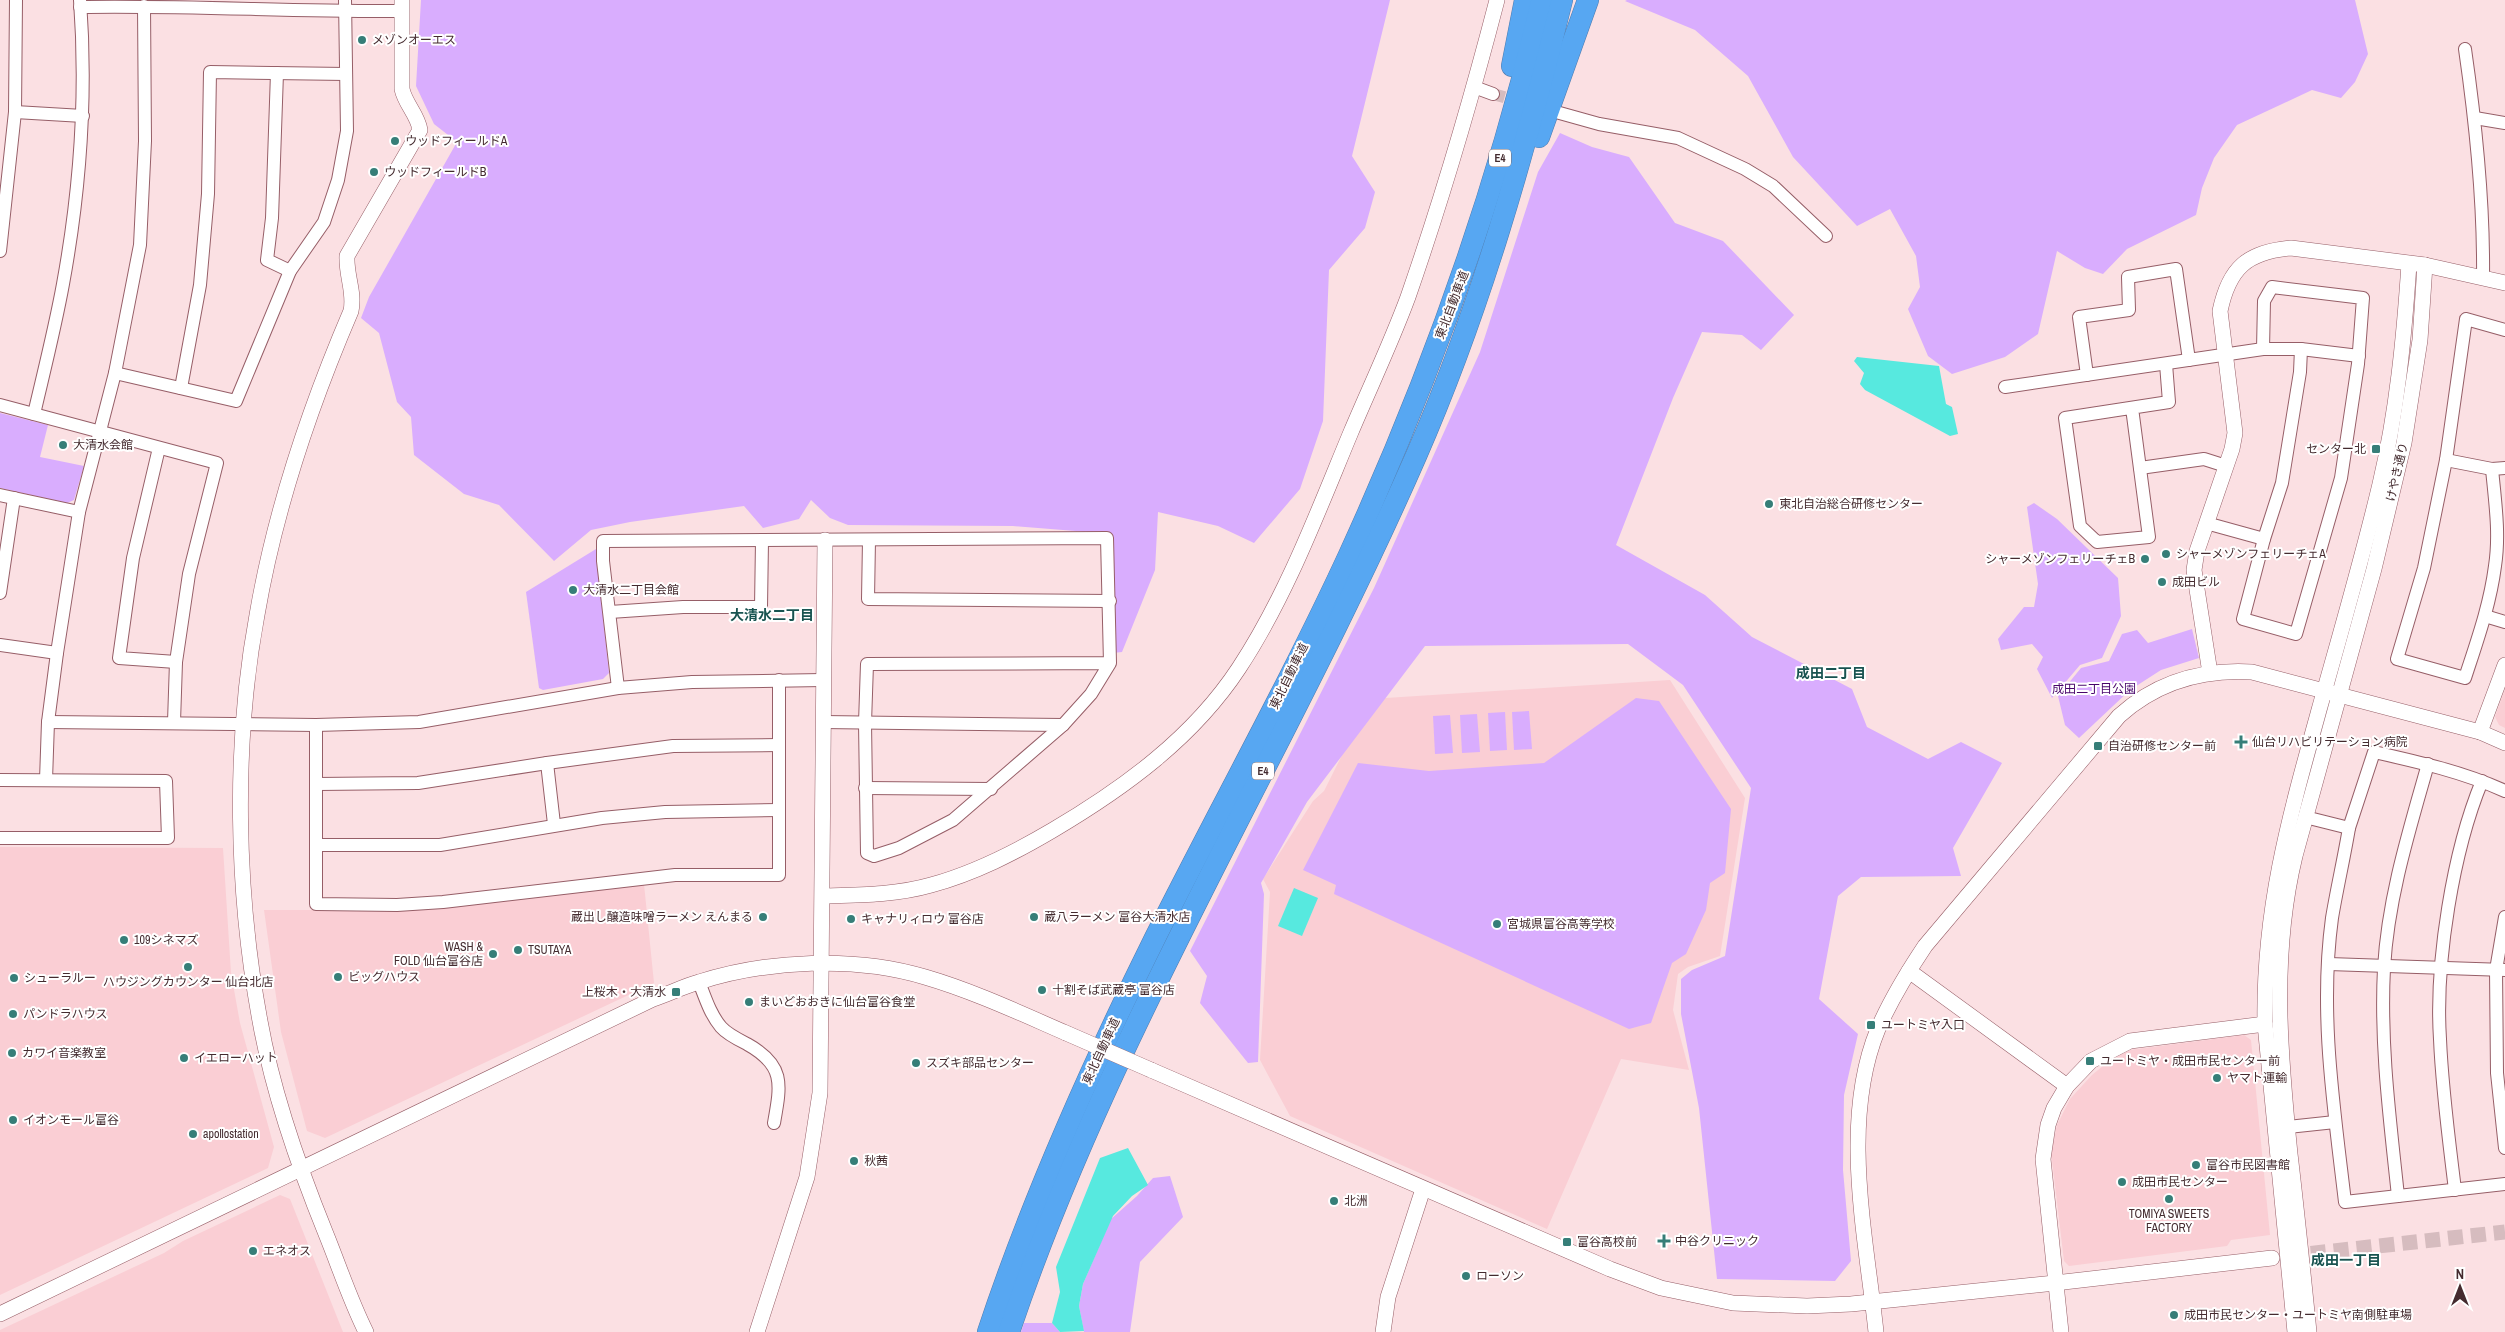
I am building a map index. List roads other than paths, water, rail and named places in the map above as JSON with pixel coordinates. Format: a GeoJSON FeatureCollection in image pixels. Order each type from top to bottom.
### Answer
{"type":"FeatureCollection","features":[{"type":"Feature","properties":{"kind":"highway"},"geometry":{"type":"LineString","coordinates":[[1449,313],[1487,174],[1515,55],[1525,0]]}},
{"type":"Feature","properties":{"kind":"highway","name":"東北自動車道"},"geometry":{"type":"LineString","coordinates":[[988,1332],[1038,1194],[1091,1070],[1348,557],[1402,434],[1449,313],[1490,190],[1529,58],[1542,0]]}},
{"type":"Feature","properties":{"kind":"highway","name":"東北自動車道"},"geometry":{"type":"LineString","coordinates":[[1009,1332],[1058,1203],[1110,1080],[1365,567],[1416,455],[1467,326],[1507,206],[1562,0]]}},
{"type":"Feature","properties":{"kind":"highway"},"geometry":{"type":"LineString","coordinates":[[1507,206],[1536,146],[1588,0]]}},
{"type":"Feature","properties":{"kind":"street"},"geometry":{"type":"LineString","coordinates":[[0,251],[15,112],[18,16],[16,0]]}},
{"type":"Feature","properties":{"kind":"street"},"geometry":{"type":"LineString","coordinates":[[823,896],[910,890],[952,879],[993,864],[1057,827],[1130,781],[1188,729],[1217,698],[1239,667],[1274,607],[1399,318],[1449,172],[1497,0]]}},
{"type":"Feature","properties":{"kind":"street"},"geometry":{"type":"LineString","coordinates":[[34,414],[63,284],[73,213],[83,116],[80,3],[144,6],[402,6],[403,97],[419,124],[420,130],[347,256],[346,269],[353,299],[351,312],[315,402],[278,521],[256,618],[244,723],[241,817],[243,885],[250,956],[260,1023],[276,1090],[300,1169],[366,1332]]}},
{"type":"Feature","properties":{"kind":"street"},"geometry":{"type":"LineString","coordinates":[[46,780],[48,722],[56,653],[79,512],[115,373],[140,245],[144,195],[144,6]]}},
{"type":"Feature","properties":{"kind":"street"},"geometry":{"type":"LineString","coordinates":[[115,373],[236,401],[290,271],[324,222],[338,180],[347,131],[345,6]]}},
{"type":"Feature","properties":{"kind":"street"},"geometry":{"type":"LineString","coordinates":[[2465,49],[2475,118],[2483,226],[2483,278]]}},
{"type":"Feature","properties":{"kind":"street"},"geometry":{"type":"LineString","coordinates":[[181,388],[200,285],[208,194],[210,72],[346,74]]}},
{"type":"Feature","properties":{"kind":"street"},"geometry":{"type":"LineString","coordinates":[[277,73],[272,218],[267,260],[290,271]]}},
{"type":"Feature","properties":{"kind":"street"},"geometry":{"type":"LineString","coordinates":[[1474,87],[1493,94]]}},
{"type":"Feature","properties":{"kind":"street"},"geometry":{"type":"LineString","coordinates":[[15,112],[83,116]]}},
{"type":"Feature","properties":{"kind":"street"},"geometry":{"type":"LineString","coordinates":[[1556,112],[1600,124],[1678,138],[1745,169],[1773,186],[1826,236]]}},
{"type":"Feature","properties":{"kind":"street"},"geometry":{"type":"LineString","coordinates":[[2475,118],[2505,123]]}},
{"type":"Feature","properties":{"kind":"street"},"geometry":{"type":"LineString","coordinates":[[2210,673],[2194,570],[2197,551],[2226,466],[2235,433],[2220,311],[2224,292],[2232,274],[2248,259],[2270,251],[2291,248],[2425,265],[2505,283]]}},
{"type":"Feature","properties":{"kind":"street"},"geometry":{"type":"LineString","coordinates":[[2310,1332],[2288,1127],[2280,1022],[2280,953],[2286,894],[2306,817],[2390,434],[2405,330],[2409,264]]}},
{"type":"Feature","properties":{"kind":"street","name":"けやき通り"},"geometry":{"type":"LineString","coordinates":[[2332,692],[2344,674],[2374,569],[2404,443],[2417,368],[2425,265]]}},
{"type":"Feature","properties":{"kind":"street"},"geometry":{"type":"LineString","coordinates":[[2087,375],[2079,318],[2129,310],[2128,277],[2176,269],[2189,360]]}},
{"type":"Feature","properties":{"kind":"street"},"geometry":{"type":"LineString","coordinates":[[2263,350],[2264,302],[2272,287],[2363,298],[2359,356],[2342,478],[2296,634],[2244,619],[2264,539],[2282,482],[2300,372],[2301,349]]}},
{"type":"Feature","properties":{"kind":"street"},"geometry":{"type":"LineString","coordinates":[[2446,460],[2499,468],[2496,565],[2486,616],[2464,678],[2397,659],[2424,568],[2446,460],[2466,319],[2505,330]]}},
{"type":"Feature","properties":{"kind":"street"},"geometry":{"type":"LineString","coordinates":[[2005,387],[2263,350],[2301,349],[2359,356]]}},
{"type":"Feature","properties":{"kind":"street"},"geometry":{"type":"LineString","coordinates":[[2132,408],[2149,537],[2097,542],[2080,526],[2065,418],[2169,402],[2166,364]]}},
{"type":"Feature","properties":{"kind":"street"},"geometry":{"type":"LineString","coordinates":[[0,405],[217,463],[189,574],[176,662],[174,722]]}},
{"type":"Feature","properties":{"kind":"street"},"geometry":{"type":"LineString","coordinates":[[159,448],[133,558],[118,658],[176,662]]}},
{"type":"Feature","properties":{"kind":"street"},"geometry":{"type":"LineString","coordinates":[[2140,468],[2204,459],[2226,466]]}},
{"type":"Feature","properties":{"kind":"street"},"geometry":{"type":"LineString","coordinates":[[0,495],[79,512]]}},
{"type":"Feature","properties":{"kind":"street"},"geometry":{"type":"LineString","coordinates":[[0,594],[14,498]]}},
{"type":"Feature","properties":{"kind":"street"},"geometry":{"type":"LineString","coordinates":[[2206,523],[2264,539]]}},
{"type":"Feature","properties":{"kind":"street"},"geometry":{"type":"LineString","coordinates":[[618,688],[603,561],[604,541],[1107,538],[1110,664],[1091,694],[1063,725],[953,820],[930,834],[899,848],[874,856],[867,854],[865,723],[867,664],[1110,664]]}},
{"type":"Feature","properties":{"kind":"street"},"geometry":{"type":"LineString","coordinates":[[758,1332],[807,1176],[814,1142],[820,1093],[823,964],[825,540]]}},
{"type":"Feature","properties":{"kind":"street"},"geometry":{"type":"LineString","coordinates":[[868,540],[868,599],[1110,601]]}},
{"type":"Feature","properties":{"kind":"street"},"geometry":{"type":"LineString","coordinates":[[610,612],[683,607],[761,607],[762,541]]}},
{"type":"Feature","properties":{"kind":"street"},"geometry":{"type":"LineString","coordinates":[[2486,616],[2505,622]]}},
{"type":"Feature","properties":{"kind":"street"},"geometry":{"type":"LineString","coordinates":[[0,645],[56,653]]}},
{"type":"Feature","properties":{"kind":"street"},"geometry":{"type":"LineString","coordinates":[[2480,732],[2505,665]]}},
{"type":"Feature","properties":{"kind":"street"},"geometry":{"type":"LineString","coordinates":[[1876,1332],[1859,1171],[1858,1127],[1861,1094],[1878,1030],[1909,970],[1925,946],[2119,716],[2131,705],[2160,688],[2184,678],[2210,673],[2252,672],[2480,732],[2505,743]]}},
{"type":"Feature","properties":{"kind":"street"},"geometry":{"type":"LineString","coordinates":[[316,725],[316,904],[397,905],[443,902],[674,875],[779,875],[779,680]]}},
{"type":"Feature","properties":{"kind":"street"},"geometry":{"type":"LineString","coordinates":[[48,722],[316,725],[419,722],[618,688],[692,682],[823,680]]}},
{"type":"Feature","properties":{"kind":"street"},"geometry":{"type":"LineString","coordinates":[[2295,1332],[2265,1024],[2264,976],[2275,882],[2291,808],[2332,692]]}},
{"type":"Feature","properties":{"kind":"street"},"geometry":{"type":"LineString","coordinates":[[823,722],[1063,725]]}},
{"type":"Feature","properties":{"kind":"street"},"geometry":{"type":"LineString","coordinates":[[317,784],[403,785],[673,746],[779,745]]}},
{"type":"Feature","properties":{"kind":"street"},"geometry":{"type":"LineString","coordinates":[[2505,791],[2482,781],[2428,764],[2374,752],[2349,828],[2332,919],[2329,964],[2328,1059],[2345,1202],[2505,1184]]}},
{"type":"Feature","properties":{"kind":"street"},"geometry":{"type":"LineString","coordinates":[[547,763],[554,824]]}},
{"type":"Feature","properties":{"kind":"street"},"geometry":{"type":"LineString","coordinates":[[2398,1196],[2384,1074],[2382,1015],[2384,967],[2401,859],[2428,764]]}},
{"type":"Feature","properties":{"kind":"street"},"geometry":{"type":"LineString","coordinates":[[0,780],[166,781],[168,838],[0,838]]}},
{"type":"Feature","properties":{"kind":"street"},"geometry":{"type":"LineString","coordinates":[[2455,1190],[2440,1037],[2441,968],[2454,876],[2482,781]]}},
{"type":"Feature","properties":{"kind":"street"},"geometry":{"type":"LineString","coordinates":[[865,788],[991,789]]}},
{"type":"Feature","properties":{"kind":"street"},"geometry":{"type":"LineString","coordinates":[[317,845],[440,845],[554,824],[665,812],[778,810]]}},
{"type":"Feature","properties":{"kind":"street"},"geometry":{"type":"LineString","coordinates":[[2306,817],[2349,828]]}},
{"type":"Feature","properties":{"kind":"street"},"geometry":{"type":"LineString","coordinates":[[2505,917],[2500,970],[2500,1034],[2497,1073],[2505,1148]]}},
{"type":"Feature","properties":{"kind":"street"},"geometry":{"type":"LineString","coordinates":[[0,1314],[653,1000],[699,982],[760,968],[823,964],[890,969],[923,976],[992,1001],[1549,1244],[1661,1288],[1733,1303],[1768,1306],[1873,1301],[2055,1283],[2272,1258]]}},
{"type":"Feature","properties":{"kind":"street"},"geometry":{"type":"LineString","coordinates":[[2329,964],[2500,970]]}},
{"type":"Feature","properties":{"kind":"street"},"geometry":{"type":"LineString","coordinates":[[1909,970],[2067,1086]]}},
{"type":"Feature","properties":{"kind":"street"},"geometry":{"type":"LineString","coordinates":[[699,982],[710,1010],[722,1028],[762,1053],[773,1064],[779,1079],[774,1123]]}},
{"type":"Feature","properties":{"kind":"street"},"geometry":{"type":"LineString","coordinates":[[2061,1332],[2044,1173],[2044,1142],[2054,1108],[2067,1086],[2091,1061],[2130,1041],[2265,1024]]}},
{"type":"Feature","properties":{"kind":"street"},"geometry":{"type":"LineString","coordinates":[[2288,1127],[2335,1122]]}},
{"type":"Feature","properties":{"kind":"street"},"geometry":{"type":"LineString","coordinates":[[1383,1332],[1388,1297],[1423,1189]]}},
{"type":"Feature","properties":{"kind":"water"},"geometry":{"type":"Polygon","coordinates":[[[1857,357],[1939,366],[1946,404],[1952,407],[1958,434],[1950,436],[1865,390],[1860,384],[1864,373],[1854,361],[1857,357]]]}},
{"type":"Feature","properties":{"kind":"water"},"geometry":{"type":"Polygon","coordinates":[[[1294,888],[1318,898],[1302,936],[1278,926],[1294,888]]]}},
{"type":"Feature","properties":{"kind":"water"},"geometry":{"type":"Polygon","coordinates":[[[1128,1148],[1148,1185],[1132,1196],[1113,1216],[1083,1284],[1079,1306],[1084,1331],[1060,1332],[1052,1323],[1060,1292],[1056,1267],[1100,1158],[1128,1148]]]}},
{"type":"Feature","properties":{"kind":"tunnel"},"geometry":{"type":"LineString","coordinates":[[1493,94],[1522,102]]}},
{"type":"Feature","properties":{"kind":"tunnel"},"geometry":{"type":"LineString","coordinates":[[2288,1256],[2505,1232]]}},
{"type":"Feature","properties":{"kind":"place","name":"メゾンオーエス"},"geometry":{"type":"Point","coordinates":[362,40]}},
{"type":"Feature","properties":{"kind":"place","name":"ウッドフィールドA"},"geometry":{"type":"Point","coordinates":[395,141]}},
{"type":"Feature","properties":{"kind":"place","name":"ウッドフィールドB"},"geometry":{"type":"Point","coordinates":[374,172]}},
{"type":"Feature","properties":{"kind":"place","name":"大清水会館"},"geometry":{"type":"Point","coordinates":[63,445]}},
{"type":"Feature","properties":{"kind":"place","name":"センター北"},"geometry":{"type":"Point","coordinates":[2376,449]}},
{"type":"Feature","properties":{"kind":"place","name":"東北自治総合研修センター"},"geometry":{"type":"Point","coordinates":[1769,504]}},
{"type":"Feature","properties":{"kind":"place","name":"シャーメゾンフェリーチェA"},"geometry":{"type":"Point","coordinates":[2166,554]}},
{"type":"Feature","properties":{"kind":"place","name":"シャーメゾンフェリーチェB"},"geometry":{"type":"Point","coordinates":[2145,559]}},
{"type":"Feature","properties":{"kind":"place","name":"成田ビル"},"geometry":{"type":"Point","coordinates":[2162,582]}},
{"type":"Feature","properties":{"kind":"place","name":"大清水二丁目会館"},"geometry":{"type":"Point","coordinates":[573,590]}},
{"type":"Feature","properties":{"kind":"place","name":"仙台リハビリテーション病院"},"geometry":{"type":"Point","coordinates":[2241,742]}},
{"type":"Feature","properties":{"kind":"place","name":"自治研修センター前"},"geometry":{"type":"Point","coordinates":[2098,746]}},
{"type":"Feature","properties":{"kind":"place","name":"蔵出し醸造味噌ラーメン えんまる"},"geometry":{"type":"Point","coordinates":[763,917]}},
{"type":"Feature","properties":{"kind":"place","name":"蔵八ラーメン 富谷大清水店"},"geometry":{"type":"Point","coordinates":[1034,917]}},
{"type":"Feature","properties":{"kind":"place","name":"キャナリィロウ 富谷店"},"geometry":{"type":"Point","coordinates":[851,919]}},
{"type":"Feature","properties":{"kind":"place","name":"宮城県富谷高等学校"},"geometry":{"type":"Point","coordinates":[1497,924]}},
{"type":"Feature","properties":{"kind":"place","name":"109シネマズ"},"geometry":{"type":"Point","coordinates":[124,940]}},
{"type":"Feature","properties":{"kind":"place","name":"TSUTAYA"},"geometry":{"type":"Point","coordinates":[518,950]}},
{"type":"Feature","properties":{"kind":"place","name":"WASH & FOLD 仙台富谷店"},"geometry":{"type":"Point","coordinates":[493,954]}},
{"type":"Feature","properties":{"kind":"place","name":"ハウジングカウンター 仙台北店"},"geometry":{"type":"Point","coordinates":[188,967]}},
{"type":"Feature","properties":{"kind":"place","name":"ビッグハウス"},"geometry":{"type":"Point","coordinates":[338,977]}},
{"type":"Feature","properties":{"kind":"place","name":"シューラルー"},"geometry":{"type":"Point","coordinates":[14,978]}},
{"type":"Feature","properties":{"kind":"place","name":"十割そば武蔵亭 富谷店"},"geometry":{"type":"Point","coordinates":[1042,990]}},
{"type":"Feature","properties":{"kind":"place","name":"上桜木・大清水"},"geometry":{"type":"Point","coordinates":[676,992]}},
{"type":"Feature","properties":{"kind":"place","name":"まいどおおきに仙台富谷食堂"},"geometry":{"type":"Point","coordinates":[749,1002]}},
{"type":"Feature","properties":{"kind":"place","name":"パンドラハウス"},"geometry":{"type":"Point","coordinates":[13,1014]}},
{"type":"Feature","properties":{"kind":"place","name":"ユートミヤ入口"},"geometry":{"type":"Point","coordinates":[1871,1025]}},
{"type":"Feature","properties":{"kind":"place","name":"カワイ音楽教室"},"geometry":{"type":"Point","coordinates":[12,1053]}},
{"type":"Feature","properties":{"kind":"place","name":"イエローハット"},"geometry":{"type":"Point","coordinates":[184,1058]}},
{"type":"Feature","properties":{"kind":"place","name":"ユートミヤ・成田市民センター前"},"geometry":{"type":"Point","coordinates":[2090,1061]}},
{"type":"Feature","properties":{"kind":"place","name":"スズキ部品センター"},"geometry":{"type":"Point","coordinates":[916,1063]}},
{"type":"Feature","properties":{"kind":"place","name":"ヤマト運輸"},"geometry":{"type":"Point","coordinates":[2217,1078]}},
{"type":"Feature","properties":{"kind":"place","name":"イオンモール富谷"},"geometry":{"type":"Point","coordinates":[13,1120]}},
{"type":"Feature","properties":{"kind":"place","name":"apollostation"},"geometry":{"type":"Point","coordinates":[193,1134]}},
{"type":"Feature","properties":{"kind":"place","name":"秋茜"},"geometry":{"type":"Point","coordinates":[854,1161]}},
{"type":"Feature","properties":{"kind":"place","name":"富谷市民図書館"},"geometry":{"type":"Point","coordinates":[2196,1165]}},
{"type":"Feature","properties":{"kind":"place","name":"成田市民センター"},"geometry":{"type":"Point","coordinates":[2122,1182]}},
{"type":"Feature","properties":{"kind":"place","name":"TOMIYA SWEETS FACTORY"},"geometry":{"type":"Point","coordinates":[2169,1199]}},
{"type":"Feature","properties":{"kind":"place","name":"北洲"},"geometry":{"type":"Point","coordinates":[1334,1201]}},
{"type":"Feature","properties":{"kind":"place","name":"中谷クリニック"},"geometry":{"type":"Point","coordinates":[1664,1241]}},
{"type":"Feature","properties":{"kind":"place","name":"富谷高校前"},"geometry":{"type":"Point","coordinates":[1567,1242]}},
{"type":"Feature","properties":{"kind":"place","name":"エネオス"},"geometry":{"type":"Point","coordinates":[253,1251]}},
{"type":"Feature","properties":{"kind":"place","name":"ローソン"},"geometry":{"type":"Point","coordinates":[1466,1276]}},
{"type":"Feature","properties":{"kind":"place","name":"成田市民センター・ユートミヤ南側駐車場"},"geometry":{"type":"Point","coordinates":[2174,1315]}},
{"type":"Feature","properties":{"kind":"district","name":"大清水二丁目"},"geometry":{"type":"Point","coordinates":[772,615]}},
{"type":"Feature","properties":{"kind":"district","name":"成田二丁目"},"geometry":{"type":"Point","coordinates":[1831,673]}},
{"type":"Feature","properties":{"kind":"district","name":"成田一丁目"},"geometry":{"type":"Point","coordinates":[2346,1260]}},
{"type":"Feature","properties":{"kind":"park label","name":"成田二丁目公園"},"geometry":{"type":"Point","coordinates":[2094,689]}}]}
